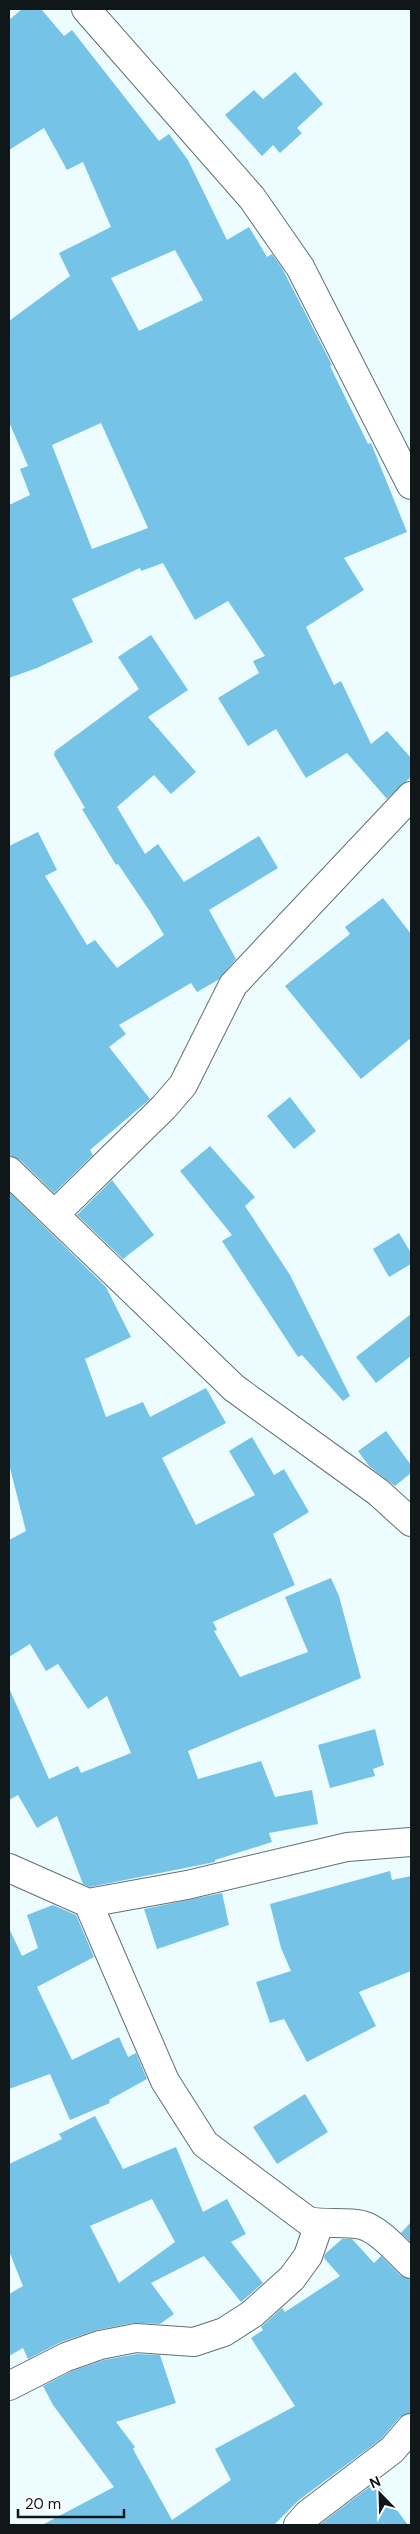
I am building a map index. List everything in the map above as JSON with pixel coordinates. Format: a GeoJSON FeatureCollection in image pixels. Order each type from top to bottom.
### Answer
{"type":"FeatureCollection","features":[{"type":"Feature","properties":{"kind":"street"},"geometry":{"type":"LineString","coordinates":[[86,9],[252,198],[300,267],[411,486]]}},
{"type":"Feature","properties":{"kind":"street"},"geometry":{"type":"LineString","coordinates":[[55,1214],[164,1107],[183,1085],[234,985],[411,796]]}},
{"type":"Feature","properties":{"kind":"street"},"geometry":{"type":"LineString","coordinates":[[9,1171],[234,1388],[378,1492],[411,1522]]}},
{"type":"Feature","properties":{"kind":"street"},"geometry":{"type":"LineString","coordinates":[[12,1867],[54,1890],[88,1903],[187,1885],[348,1847],[411,1842]]}},
{"type":"Feature","properties":{"kind":"street"},"geometry":{"type":"LineString","coordinates":[[88,1903],[165,2081],[206,2144],[308,2221],[319,2224],[362,2225],[372,2229],[411,2264]]}},
{"type":"Feature","properties":{"kind":"street"},"geometry":{"type":"LineString","coordinates":[[9,2386],[66,2358],[100,2345],[136,2338],[194,2342],[224,2332],[252,2314],[292,2278],[308,2256],[319,2224]]}},
{"type":"Feature","properties":{"kind":"street"},"geometry":{"type":"LineString","coordinates":[[298,2525],[308,2514],[392,2450],[411,2428]]}},
{"type":"Feature","properties":{"kind":"building"},"geometry":{"type":"Polygon","coordinates":[[[22,9],[41,9],[64,36],[72,30],[159,141],[169,134],[188,160],[227,240],[249,227],[267,257],[272,254],[282,268],[332,365],[330,366],[368,444],[371,443],[407,532],[344,558],[364,590],[306,627],[334,685],[341,681],[371,744],[387,731],[411,758],[411,777],[387,799],[347,753],[306,778],[276,729],[248,746],[218,698],[259,673],[253,661],[265,656],[228,601],[195,620],[163,563],[141,571],[140,568],[72,599],[93,642],[37,668],[9,678],[9,505],[30,495],[20,469],[28,466],[9,422],[9,321],[70,276],[59,253],[111,227],[83,162],[67,170],[44,128],[9,150],[9,20],[22,9]],[[175,250],[111,278],[139,331],[203,300],[175,250]],[[101,423],[52,445],[92,549],[148,528],[101,423]]]}},
{"type":"Feature","properties":{"kind":"building"},"geometry":{"type":"Polygon","coordinates":[[[295,72],[323,104],[297,128],[302,133],[280,153],[273,145],[262,156],[225,115],[254,90],[263,99],[295,72]]]}},
{"type":"Feature","properties":{"kind":"building"},"geometry":{"type":"Polygon","coordinates":[[[151,635],[188,690],[148,717],[196,772],[171,794],[154,775],[117,807],[145,854],[158,844],[184,882],[259,836],[278,868],[209,910],[236,959],[218,980],[197,992],[191,983],[119,1025],[126,1034],[109,1047],[150,1099],[90,1150],[93,1155],[54,1193],[20,1160],[9,1156],[9,846],[38,832],[57,870],[45,876],[87,945],[95,940],[117,968],[164,935],[118,864],[116,865],[82,809],[85,808],[54,755],[55,751],[139,689],[118,657],[151,635]]]}},
{"type":"Feature","properties":{"kind":"building"},"geometry":{"type":"Polygon","coordinates":[[[383,898],[411,934],[411,1038],[361,1079],[285,986],[350,934],[345,927],[383,898]]]}},
{"type":"Feature","properties":{"kind":"building"},"geometry":{"type":"Polygon","coordinates":[[[290,1097],[316,1131],[294,1149],[267,1116],[290,1097]]]}},
{"type":"Feature","properties":{"kind":"building"},"geometry":{"type":"Polygon","coordinates":[[[210,1146],[255,1197],[245,1206],[290,1275],[350,1396],[343,1401],[302,1355],[298,1357],[222,1241],[232,1235],[180,1171],[210,1146]]]}},
{"type":"Feature","properties":{"kind":"building"},"geometry":{"type":"Polygon","coordinates":[[[112,1180],[154,1235],[123,1259],[77,1215],[112,1180]]]}},
{"type":"Feature","properties":{"kind":"building"},"geometry":{"type":"Polygon","coordinates":[[[9,1192],[106,1287],[131,1337],[85,1359],[106,1417],[143,1402],[150,1417],[206,1388],[226,1423],[162,1458],[196,1525],[255,1495],[229,1451],[252,1437],[274,1475],[284,1469],[309,1512],[273,1534],[295,1585],[213,1622],[217,1630],[214,1631],[240,1677],[308,1652],[285,1597],[331,1578],[339,1596],[361,1678],[188,1751],[198,1779],[261,1761],[275,1797],[312,1790],[318,1824],[269,1833],[272,1842],[215,1860],[215,1862],[90,1887],[83,1884],[57,1816],[37,1828],[18,1795],[9,1800],[9,1688],[49,1779],[78,1766],[81,1773],[131,1753],[107,1696],[88,1709],[58,1664],[46,1671],[30,1644],[9,1657],[9,1540],[26,1531],[9,1464],[9,1192]]]}},
{"type":"Feature","properties":{"kind":"building"},"geometry":{"type":"Polygon","coordinates":[[[399,1233],[411,1253],[411,1264],[389,1277],[373,1249],[399,1233]]]}},
{"type":"Feature","properties":{"kind":"building"},"geometry":{"type":"Polygon","coordinates":[[[411,1314],[411,1356],[376,1383],[356,1357],[411,1314]]]}},
{"type":"Feature","properties":{"kind":"building"},"geometry":{"type":"Polygon","coordinates":[[[386,1431],[411,1465],[411,1473],[395,1486],[369,1466],[358,1451],[386,1431]]]}},
{"type":"Feature","properties":{"kind":"building"},"geometry":{"type":"Polygon","coordinates":[[[375,1729],[384,1765],[373,1769],[375,1776],[330,1788],[318,1745],[375,1729]]]}},
{"type":"Feature","properties":{"kind":"building"},"geometry":{"type":"Polygon","coordinates":[[[390,1871],[392,1880],[411,1876],[411,1971],[359,1992],[376,2026],[307,2062],[284,2019],[270,2023],[256,1982],[291,1971],[281,1948],[270,1904],[390,1871]]]}},
{"type":"Feature","properties":{"kind":"building"},"geometry":{"type":"Polygon","coordinates":[[[222,1893],[229,1925],[157,1949],[144,1909],[222,1893]]]}},
{"type":"Feature","properties":{"kind":"building"},"geometry":{"type":"Polygon","coordinates":[[[53,1905],[76,1915],[94,1957],[37,1987],[72,2060],[119,2037],[128,2057],[136,2053],[147,2079],[109,2100],[110,2103],[70,2120],[50,2074],[9,2089],[9,1928],[22,1956],[38,1948],[27,1915],[53,1905]]]}},
{"type":"Feature","properties":{"kind":"building"},"geometry":{"type":"Polygon","coordinates":[[[305,2094],[328,2132],[277,2164],[253,2127],[305,2094]]]}},
{"type":"Feature","properties":{"kind":"building"},"geometry":{"type":"Polygon","coordinates":[[[95,2116],[123,2169],[176,2147],[203,2212],[227,2199],[246,2234],[231,2242],[263,2283],[241,2302],[204,2256],[151,2283],[174,2314],[160,2324],[133,2323],[97,2330],[61,2342],[28,2359],[23,2348],[9,2356],[9,2294],[23,2286],[9,2251],[9,2164],[62,2139],[59,2134],[95,2116]],[[152,2199],[90,2226],[119,2283],[175,2242],[152,2199]]]}},
{"type":"Feature","properties":{"kind":"building"},"geometry":{"type":"Polygon","coordinates":[[[411,2222],[411,2242],[401,2233],[411,2222]]]}},
{"type":"Feature","properties":{"kind":"building"},"geometry":{"type":"Polygon","coordinates":[[[342,2239],[352,2239],[374,2263],[381,2256],[400,2275],[411,2279],[411,2413],[400,2417],[381,2439],[299,2500],[274,2525],[42,2525],[114,2487],[53,2405],[43,2386],[72,2371],[104,2360],[137,2354],[160,2355],[176,2403],[116,2422],[135,2447],[133,2449],[172,2520],[231,2480],[215,2449],[295,2406],[251,2338],[263,2330],[261,2327],[282,2308],[285,2312],[340,2276],[324,2258],[325,2254],[342,2239]]]}},
{"type":"Feature","properties":{"kind":"building"},"geometry":{"type":"Polygon","coordinates":[[[376,2482],[408,2525],[319,2525],[376,2482]]]}}]}
